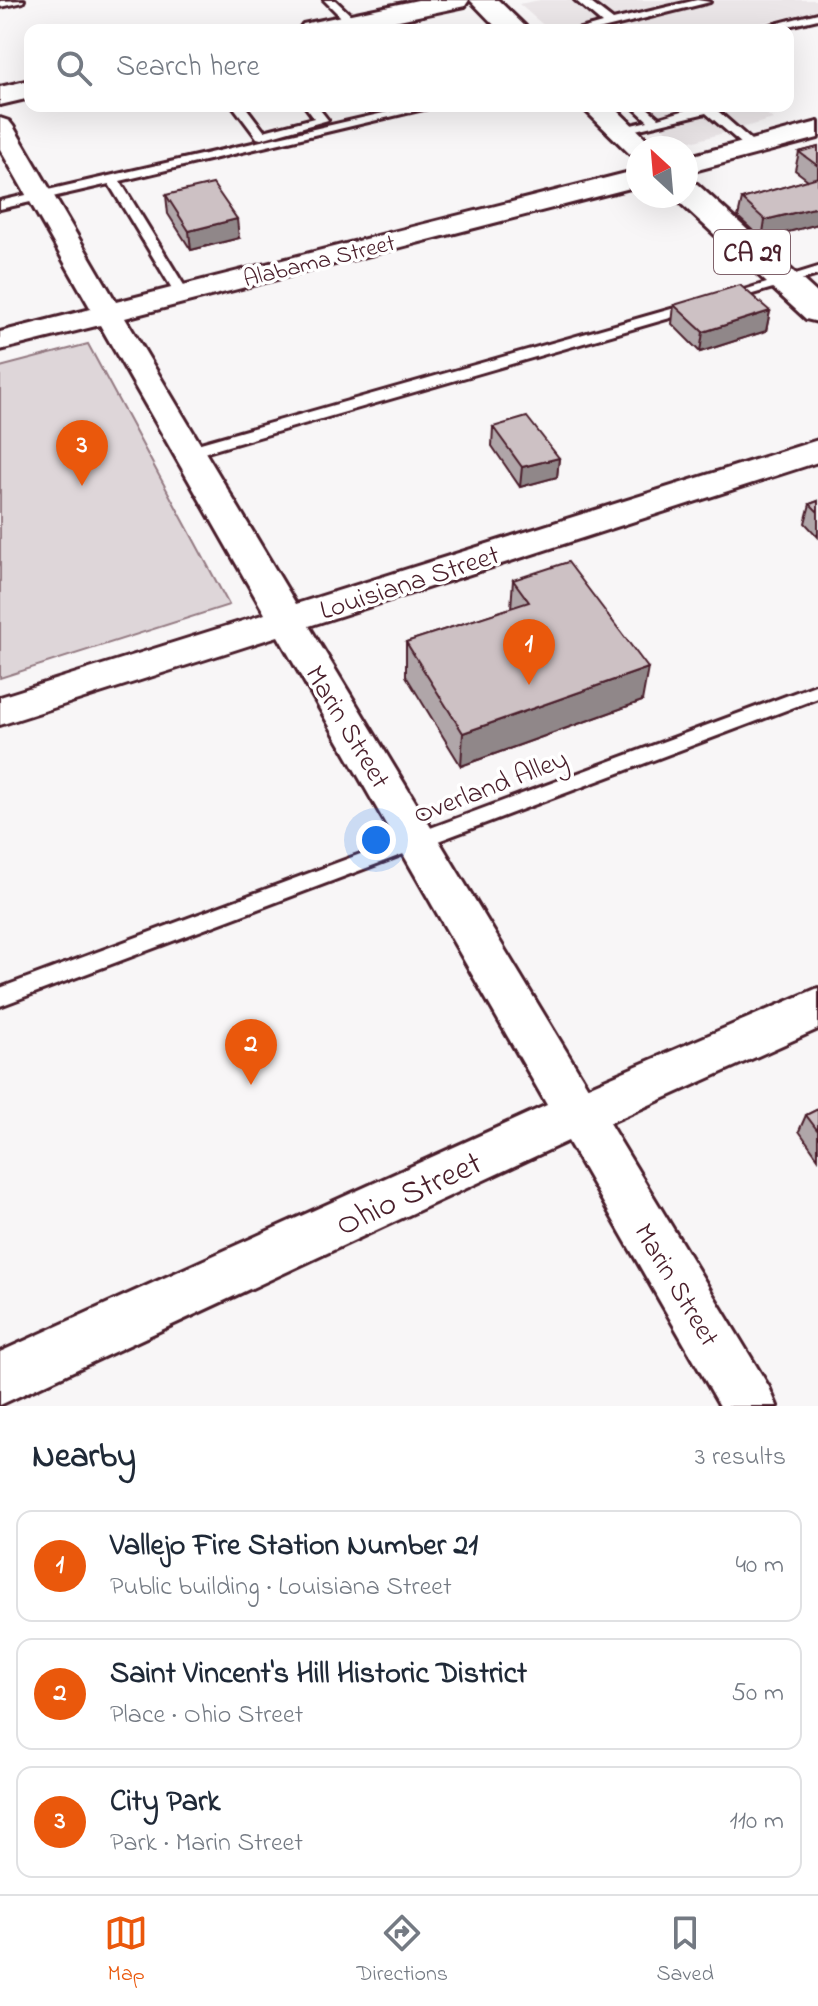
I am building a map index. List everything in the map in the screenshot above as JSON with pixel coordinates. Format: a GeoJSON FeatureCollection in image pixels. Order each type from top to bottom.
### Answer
{"type":"FeatureCollection","features":[{"type":"Feature","properties":{"kind":"main road"},"geometry":{"type":"LineString","coordinates":[[342,24],[456,0]]}},
{"type":"Feature","properties":{"kind":"main road"},"geometry":{"type":"LineString","coordinates":[[483,0],[509,24]]}},
{"type":"Feature","properties":{"kind":"main road"},"geometry":{"type":"LineString","coordinates":[[0,96],[24,90]]}},
{"type":"Feature","properties":{"kind":"main road"},"geometry":{"type":"LineString","coordinates":[[602,112],[628,136]]}},
{"type":"Feature","properties":{"kind":"main road","name":"CA 29"},"geometry":{"type":"LineString","coordinates":[[698,202],[818,312]]}},
{"type":"Feature","properties":{"kind":"street","name":"Marin Street"},"geometry":{"type":"LineString","coordinates":[[0,126],[286,620],[750,1406]]}},
{"type":"Feature","properties":{"kind":"street"},"geometry":{"type":"LineString","coordinates":[[698,162],[818,130]]}},
{"type":"Feature","properties":{"kind":"street","name":"Alabama Street"},"geometry":{"type":"LineString","coordinates":[[0,341],[626,181]]}},
{"type":"Feature","properties":{"kind":"street","name":"Louisiana Street"},"geometry":{"type":"LineString","coordinates":[[0,711],[818,451]]}},
{"type":"Feature","properties":{"kind":"street","name":"Ohio Street"},"geometry":{"type":"LineString","coordinates":[[0,1379],[577,1114],[818,1008]]}},
{"type":"Feature","properties":{"kind":"lane"},"geometry":{"type":"LineString","coordinates":[[0,4],[19,0]]}},
{"type":"Feature","properties":{"kind":"lane"},"geometry":{"type":"LineString","coordinates":[[329,0],[352,22]]}},
{"type":"Feature","properties":{"kind":"lane"},"geometry":{"type":"LineString","coordinates":[[580,0],[611,24],[705,2],[702,0]]}},
{"type":"Feature","properties":{"kind":"lane"},"geometry":{"type":"LineString","coordinates":[[783,24],[818,16]]}},
{"type":"Feature","properties":{"kind":"lane"},"geometry":{"type":"LineString","coordinates":[[244,112],[265,139]]}},
{"type":"Feature","properties":{"kind":"lane"},"geometry":{"type":"LineString","coordinates":[[317,112],[328,124]]}},
{"type":"Feature","properties":{"kind":"lane"},"geometry":{"type":"LineString","coordinates":[[0,205],[328,124],[396,112]]}},
{"type":"Feature","properties":{"kind":"lane"},"geometry":{"type":"LineString","coordinates":[[645,112],[657,123]]}},
{"type":"Feature","properties":{"kind":"lane"},"geometry":{"type":"LineString","coordinates":[[638,136],[657,123],[694,112]]}},
{"type":"Feature","properties":{"kind":"lane"},"geometry":{"type":"LineString","coordinates":[[712,112],[753,147]]}},
{"type":"Feature","properties":{"kind":"lane"},"geometry":{"type":"LineString","coordinates":[[112,179],[183,295]]}},
{"type":"Feature","properties":{"kind":"lane"},"geometry":{"type":"LineString","coordinates":[[188,452],[818,271]]}},
{"type":"Feature","properties":{"kind":"lane","name":"Overland Alley"},"geometry":{"type":"LineString","coordinates":[[0,997],[818,691]]}},
{"type":"Feature","properties":{"kind":"shaded area"},"geometry":{"type":"Polygon","coordinates":[[[540,0],[818,0],[818,10],[758,24],[542,24],[519,4],[540,0]]]}},
{"type":"Feature","properties":{"kind":"shaded area"},"geometry":{"type":"Polygon","coordinates":[[[645,112],[764,112],[773,119],[698,140],[698,136],[673,136],[645,112]]]}},
{"type":"Feature","properties":{"kind":"shaded area"},"geometry":{"type":"Polygon","coordinates":[[[88,344],[229,605],[0,678],[0,367],[88,344]]]}},
{"type":"Feature","properties":{"kind":"building"},"geometry":{"type":"Polygon","coordinates":[[[818,147],[818,166],[799,152],[818,147]]]}},
{"type":"Feature","properties":{"kind":"building"},"geometry":{"type":"Polygon","coordinates":[[[818,177],[818,207],[765,220],[742,199],[818,177]]]}},
{"type":"Feature","properties":{"kind":"building"},"geometry":{"type":"Polygon","coordinates":[[[213,184],[237,219],[189,231],[166,195],[213,184]]]}},
{"type":"Feature","properties":{"kind":"building"},"geometry":{"type":"Polygon","coordinates":[[[740,285],[770,311],[703,332],[674,305],[740,285]]]}},
{"type":"Feature","properties":{"kind":"building"},"geometry":{"type":"Polygon","coordinates":[[[527,417],[559,458],[522,467],[493,427],[527,417]]]}},
{"type":"Feature","properties":{"kind":"building"},"geometry":{"type":"Polygon","coordinates":[[[818,501],[818,512],[810,504],[818,501]]]}},
{"type":"Feature","properties":{"kind":"building"},"geometry":{"type":"Polygon","coordinates":[[[568,562],[648,668],[463,733],[406,642],[529,602],[513,580],[568,562]]]}},
{"type":"Feature","properties":{"kind":"building"},"geometry":{"type":"Polygon","coordinates":[[[818,1109],[818,1131],[806,1115],[818,1109]]]}},
{"type":"Feature","properties":{"kind":"place","name":"City Park"},"geometry":{"type":"Point","coordinates":[82,486]}},
{"type":"Feature","properties":{"kind":"place","name":"Vallejo Fire Station Number 21"},"geometry":{"type":"Point","coordinates":[529,685]}},
{"type":"Feature","properties":{"kind":"place","name":"Saint Vincent's Hill Historic District"},"geometry":{"type":"Point","coordinates":[251,1085]}}]}
